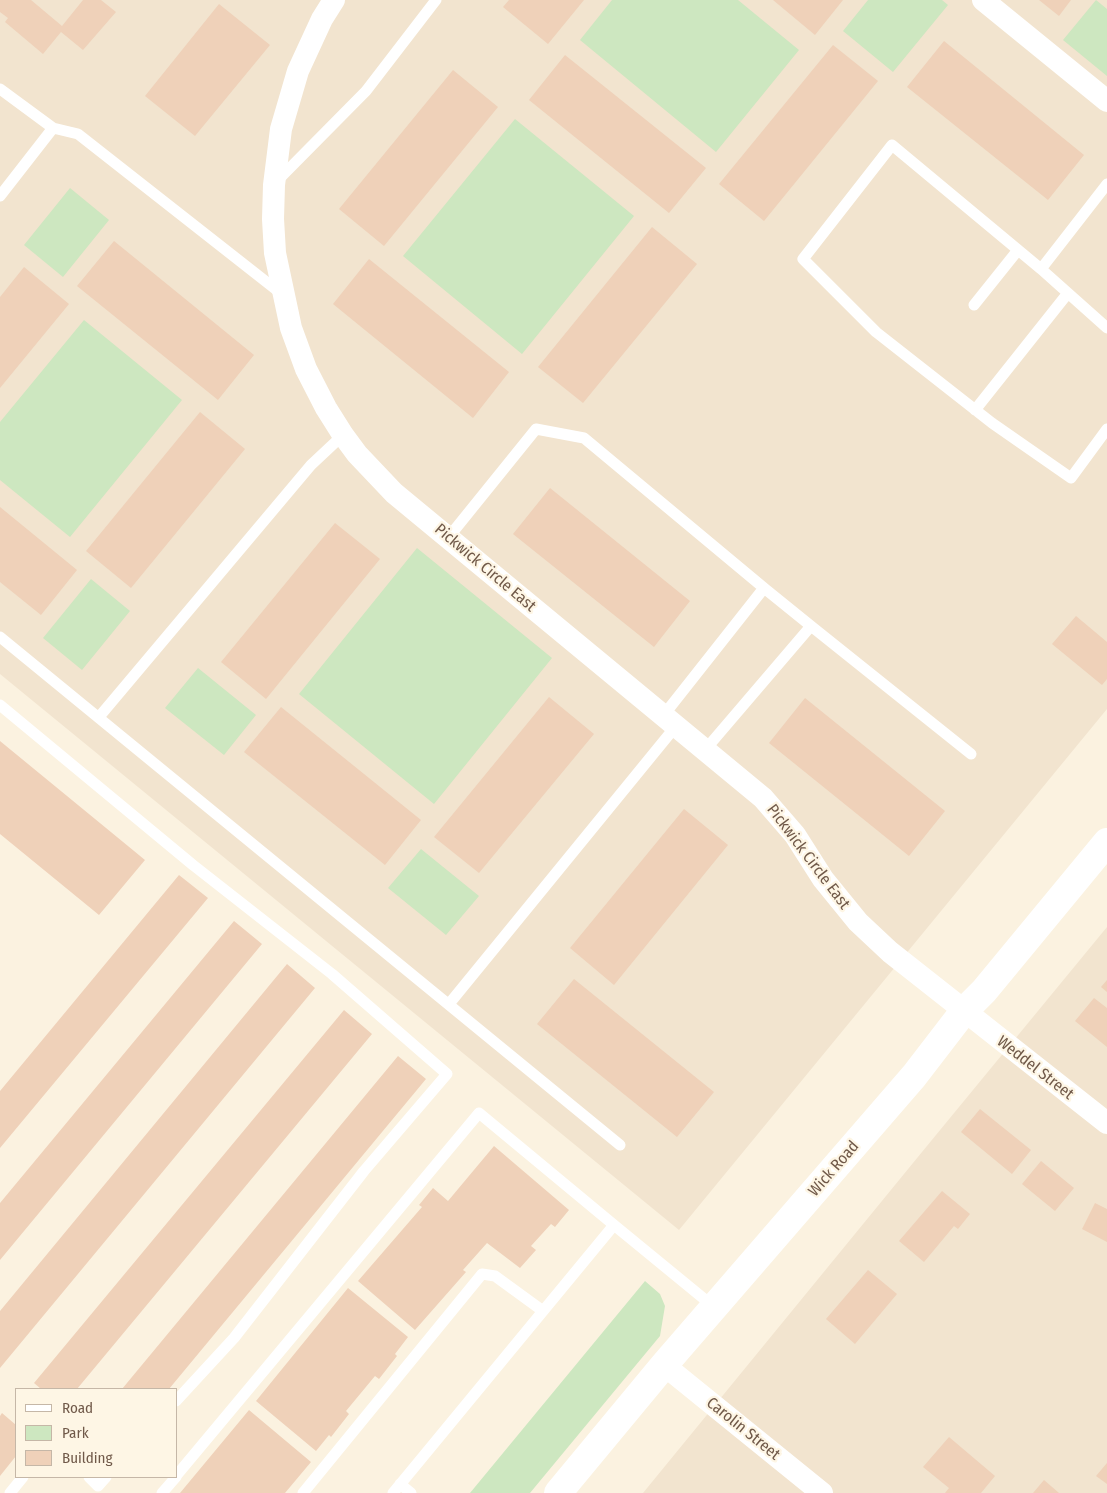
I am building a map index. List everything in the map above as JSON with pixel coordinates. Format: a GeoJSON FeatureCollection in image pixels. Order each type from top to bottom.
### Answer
{"type":"FeatureCollection","features":[{"type":"Feature","properties":{"kind":"street","name":"Pickwick Circle East"},"geometry":{"type":"LineString","coordinates":[[334,0],[322,19],[298,71],[281,129],[274,185],[273,219],[275,253],[291,328],[306,369],[326,408],[357,454],[394,493],[763,798],[795,835],[823,879],[858,922],[890,952],[964,1012]]}},
{"type":"Feature","properties":{"kind":"street"},"geometry":{"type":"LineString","coordinates":[[983,0],[1107,101]]}},
{"type":"Feature","properties":{"kind":"street","name":"Wick Road"},"geometry":{"type":"LineString","coordinates":[[558,1493],[664,1365],[914,1076],[964,1012],[990,984],[1107,842]]}},
{"type":"Feature","properties":{"kind":"street","name":"Weddel Street"},"geometry":{"type":"LineString","coordinates":[[964,1012],[1107,1123]]}},
{"type":"Feature","properties":{"kind":"street","name":"Carolin Street"},"geometry":{"type":"LineString","coordinates":[[664,1365],[822,1493]]}},
{"type":"Feature","properties":{"kind":"lane"},"geometry":{"type":"LineString","coordinates":[[274,185],[366,91],[436,0]]}},
{"type":"Feature","properties":{"kind":"lane"},"geometry":{"type":"LineString","coordinates":[[0,89],[53,128],[78,134],[284,296]]}},
{"type":"Feature","properties":{"kind":"lane"},"geometry":{"type":"LineString","coordinates":[[0,196],[53,128]]}},
{"type":"Feature","properties":{"kind":"lane"},"geometry":{"type":"LineString","coordinates":[[1107,328],[1041,269],[892,145],[803,259],[876,332],[975,410],[1071,478],[1107,429]]}},
{"type":"Feature","properties":{"kind":"lane"},"geometry":{"type":"LineString","coordinates":[[1041,269],[1107,184]]}},
{"type":"Feature","properties":{"kind":"lane"},"geometry":{"type":"LineString","coordinates":[[974,305],[1018,250]]}},
{"type":"Feature","properties":{"kind":"lane"},"geometry":{"type":"LineString","coordinates":[[975,410],[1068,293]]}},
{"type":"Feature","properties":{"kind":"lane"},"geometry":{"type":"LineString","coordinates":[[448,538],[536,429],[584,438],[764,588],[972,754]]}},
{"type":"Feature","properties":{"kind":"lane"},"geometry":{"type":"LineString","coordinates":[[99,718],[311,465],[343,435]]}},
{"type":"Feature","properties":{"kind":"lane"},"geometry":{"type":"LineString","coordinates":[[449,1004],[669,721],[764,588]]}},
{"type":"Feature","properties":{"kind":"lane"},"geometry":{"type":"LineString","coordinates":[[705,750],[811,626]]}},
{"type":"Feature","properties":{"kind":"lane"},"geometry":{"type":"LineString","coordinates":[[0,637],[620,1145]]}},
{"type":"Feature","properties":{"kind":"lane"},"geometry":{"type":"LineString","coordinates":[[0,705],[193,865],[332,974],[446,1074],[364,1170],[234,1338],[178,1399]]}},
{"type":"Feature","properties":{"kind":"lane"},"geometry":{"type":"LineString","coordinates":[[178,1474],[479,1113],[714,1307]]}},
{"type":"Feature","properties":{"kind":"lane"},"geometry":{"type":"LineString","coordinates":[[411,1493],[397,1489],[614,1225]]}},
{"type":"Feature","properties":{"kind":"lane"},"geometry":{"type":"LineString","coordinates":[[303,1493],[482,1274],[495,1276],[542,1311]]}},
{"type":"Feature","properties":{"kind":"lane"},"geometry":{"type":"LineString","coordinates":[[10,1493],[22,1478]]}},
{"type":"Feature","properties":{"kind":"lane"},"geometry":{"type":"LineString","coordinates":[[90,1478],[98,1486],[105,1478]]}},
{"type":"Feature","properties":{"kind":"lane"},"geometry":{"type":"LineString","coordinates":[[162,1493],[174,1478]]}},
{"type":"Feature","properties":{"kind":"shaded area"},"geometry":{"type":"Polygon","coordinates":[[[0,0],[1107,0],[1107,709],[679,1230],[0,674],[0,0]]]}},
{"type":"Feature","properties":{"kind":"shaded area"},"geometry":{"type":"Polygon","coordinates":[[[1107,927],[1107,1493],[643,1493],[922,1152],[1107,927]]]}},
{"type":"Feature","properties":{"kind":"green space"},"geometry":{"type":"Polygon","coordinates":[[[612,0],[738,0],[799,50],[716,152],[580,40],[612,0]]]}},
{"type":"Feature","properties":{"kind":"green space"},"geometry":{"type":"Polygon","coordinates":[[[868,0],[942,0],[948,5],[893,72],[843,31],[868,0]]]}},
{"type":"Feature","properties":{"kind":"green space"},"geometry":{"type":"Polygon","coordinates":[[[1096,0],[1107,9],[1107,76],[1063,40],[1096,0]]]}},
{"type":"Feature","properties":{"kind":"green space"},"geometry":{"type":"Polygon","coordinates":[[[515,119],[634,216],[522,354],[403,256],[515,119]]]}},
{"type":"Feature","properties":{"kind":"green space"},"geometry":{"type":"Polygon","coordinates":[[[70,188],[109,220],[63,277],[24,245],[70,188]]]}},
{"type":"Feature","properties":{"kind":"green space"},"geometry":{"type":"Polygon","coordinates":[[[84,320],[182,400],[70,537],[0,480],[0,422],[84,320]]]}},
{"type":"Feature","properties":{"kind":"green space"},"geometry":{"type":"Polygon","coordinates":[[[417,548],[552,658],[434,804],[299,694],[417,548]]]}},
{"type":"Feature","properties":{"kind":"green space"},"geometry":{"type":"Polygon","coordinates":[[[91,579],[130,611],[82,670],[43,638],[91,579]]]}},
{"type":"Feature","properties":{"kind":"green space"},"geometry":{"type":"Polygon","coordinates":[[[198,668],[256,715],[224,755],[165,708],[198,668]]]}},
{"type":"Feature","properties":{"kind":"green space"},"geometry":{"type":"Polygon","coordinates":[[[421,849],[479,896],[446,935],[388,888],[421,849]]]}},
{"type":"Feature","properties":{"kind":"green space"},"geometry":{"type":"Polygon","coordinates":[[[645,1281],[660,1294],[665,1306],[660,1336],[530,1493],[470,1493],[645,1281]]]}},
{"type":"Feature","properties":{"kind":"building"},"geometry":{"type":"Polygon","coordinates":[[[0,0],[31,0],[62,26],[83,0],[101,0],[116,12],[83,50],[61,32],[43,54],[5,22],[8,18],[0,12],[0,0]]]}},
{"type":"Feature","properties":{"kind":"building"},"geometry":{"type":"Polygon","coordinates":[[[509,0],[584,0],[548,44],[503,7],[509,0]]]}},
{"type":"Feature","properties":{"kind":"building"},"geometry":{"type":"Polygon","coordinates":[[[773,0],[843,0],[815,35],[773,0]]]}},
{"type":"Feature","properties":{"kind":"building"},"geometry":{"type":"Polygon","coordinates":[[[1039,0],[1071,0],[1059,16],[1039,0]]]}},
{"type":"Feature","properties":{"kind":"building"},"geometry":{"type":"Polygon","coordinates":[[[219,4],[270,45],[195,136],[145,96],[219,4]]]}},
{"type":"Feature","properties":{"kind":"building"},"geometry":{"type":"Polygon","coordinates":[[[944,41],[1084,155],[1048,200],[907,87],[944,41]]]}},
{"type":"Feature","properties":{"kind":"building"},"geometry":{"type":"Polygon","coordinates":[[[833,45],[878,81],[764,221],[719,184],[833,45]]]}},
{"type":"Feature","properties":{"kind":"building"},"geometry":{"type":"Polygon","coordinates":[[[565,55],[706,168],[669,213],[529,100],[565,55]]]}},
{"type":"Feature","properties":{"kind":"building"},"geometry":{"type":"Polygon","coordinates":[[[453,70],[498,107],[384,246],[339,209],[453,70]]]}},
{"type":"Feature","properties":{"kind":"building"},"geometry":{"type":"Polygon","coordinates":[[[652,227],[697,264],[583,403],[538,367],[652,227]]]}},
{"type":"Feature","properties":{"kind":"building"},"geometry":{"type":"Polygon","coordinates":[[[114,241],[254,355],[218,400],[77,286],[114,241]]]}},
{"type":"Feature","properties":{"kind":"building"},"geometry":{"type":"Polygon","coordinates":[[[369,259],[509,372],[473,418],[333,304],[369,259]]]}},
{"type":"Feature","properties":{"kind":"building"},"geometry":{"type":"Polygon","coordinates":[[[24,267],[69,304],[0,388],[0,297],[24,267]]]}},
{"type":"Feature","properties":{"kind":"building"},"geometry":{"type":"Polygon","coordinates":[[[200,412],[245,449],[131,588],[86,551],[200,412]]]}},
{"type":"Feature","properties":{"kind":"building"},"geometry":{"type":"Polygon","coordinates":[[[550,488],[690,601],[654,647],[513,534],[550,488]]]}},
{"type":"Feature","properties":{"kind":"building"},"geometry":{"type":"Polygon","coordinates":[[[0,507],[77,570],[41,615],[0,582],[0,507]]]}},
{"type":"Feature","properties":{"kind":"building"},"geometry":{"type":"Polygon","coordinates":[[[335,523],[380,559],[266,699],[221,662],[335,523]]]}},
{"type":"Feature","properties":{"kind":"building"},"geometry":{"type":"Polygon","coordinates":[[[1076,616],[1107,642],[1107,679],[1102,685],[1052,644],[1076,616]]]}},
{"type":"Feature","properties":{"kind":"building"},"geometry":{"type":"Polygon","coordinates":[[[549,697],[594,734],[479,873],[434,837],[549,697]]]}},
{"type":"Feature","properties":{"kind":"building"},"geometry":{"type":"Polygon","coordinates":[[[805,698],[945,811],[909,856],[769,743],[805,698]]]}},
{"type":"Feature","properties":{"kind":"building"},"geometry":{"type":"Polygon","coordinates":[[[281,707],[421,820],[385,865],[244,752],[281,707]]]}},
{"type":"Feature","properties":{"kind":"building"},"geometry":{"type":"Polygon","coordinates":[[[0,741],[145,860],[99,915],[0,834],[0,741]]]}},
{"type":"Feature","properties":{"kind":"building"},"geometry":{"type":"Polygon","coordinates":[[[684,809],[728,845],[614,985],[570,948],[684,809]]]}},
{"type":"Feature","properties":{"kind":"building"},"geometry":{"type":"Polygon","coordinates":[[[179,875],[208,898],[0,1148],[0,1091],[179,875]]]}},
{"type":"Feature","properties":{"kind":"building"},"geometry":{"type":"Polygon","coordinates":[[[234,921],[262,944],[0,1260],[0,1203],[234,921]]]}},
{"type":"Feature","properties":{"kind":"building"},"geometry":{"type":"Polygon","coordinates":[[[287,964],[315,988],[0,1368],[0,1311],[287,964]]]}},
{"type":"Feature","properties":{"kind":"building"},"geometry":{"type":"Polygon","coordinates":[[[574,979],[714,1092],[677,1137],[537,1024],[574,979]]]}},
{"type":"Feature","properties":{"kind":"building"},"geometry":{"type":"Polygon","coordinates":[[[1107,980],[1107,992],[1101,987],[1107,980]]]}},
{"type":"Feature","properties":{"kind":"building"},"geometry":{"type":"Polygon","coordinates":[[[1094,998],[1107,1008],[1107,1047],[1075,1021],[1094,998]]]}},
{"type":"Feature","properties":{"kind":"building"},"geometry":{"type":"Polygon","coordinates":[[[344,1010],[372,1034],[78,1388],[40,1388],[34,1383],[344,1010]]]}},
{"type":"Feature","properties":{"kind":"building"},"geometry":{"type":"Polygon","coordinates":[[[398,1056],[426,1079],[170,1388],[123,1388],[398,1056]]]}},
{"type":"Feature","properties":{"kind":"building"},"geometry":{"type":"Polygon","coordinates":[[[980,1109],[1031,1150],[1012,1174],[961,1132],[980,1109]]]}},
{"type":"Feature","properties":{"kind":"building"},"geometry":{"type":"Polygon","coordinates":[[[494,1146],[569,1210],[555,1227],[551,1224],[531,1246],[536,1250],[520,1268],[487,1243],[463,1270],[466,1272],[415,1330],[358,1281],[422,1207],[419,1205],[433,1188],[448,1201],[494,1146]]]}},
{"type":"Feature","properties":{"kind":"building"},"geometry":{"type":"Polygon","coordinates":[[[1041,1161],[1074,1188],[1055,1211],[1022,1184],[1041,1161]]]}},
{"type":"Feature","properties":{"kind":"building"},"geometry":{"type":"Polygon","coordinates":[[[942,1191],[970,1214],[958,1229],[954,1226],[924,1262],[899,1241],[942,1191]]]}},
{"type":"Feature","properties":{"kind":"building"},"geometry":{"type":"Polygon","coordinates":[[[1095,1203],[1107,1209],[1107,1242],[1082,1229],[1095,1203]]]}},
{"type":"Feature","properties":{"kind":"building"},"geometry":{"type":"Polygon","coordinates":[[[868,1270],[897,1294],[855,1344],[826,1319],[868,1270]]]}},
{"type":"Feature","properties":{"kind":"building"},"geometry":{"type":"Polygon","coordinates":[[[348,1288],[408,1337],[395,1354],[397,1356],[379,1379],[375,1376],[346,1411],[349,1414],[331,1437],[329,1435],[316,1451],[256,1401],[348,1288]]]}},
{"type":"Feature","properties":{"kind":"building"},"geometry":{"type":"Polygon","coordinates":[[[249,1410],[311,1462],[285,1493],[180,1493],[249,1410]]]}},
{"type":"Feature","properties":{"kind":"building"},"geometry":{"type":"Polygon","coordinates":[[[2,1413],[15,1424],[15,1457],[0,1476],[0,1416],[2,1413]]]}},
{"type":"Feature","properties":{"kind":"building"},"geometry":{"type":"Polygon","coordinates":[[[949,1437],[995,1476],[981,1493],[945,1493],[949,1488],[923,1467],[949,1437]]]}},
{"type":"Feature","properties":{"kind":"building"},"geometry":{"type":"Polygon","coordinates":[[[1107,1463],[1107,1484],[1096,1476],[1107,1463]]]}},
{"type":"Feature","properties":{"kind":"building"},"geometry":{"type":"Polygon","coordinates":[[[1044,1480],[1059,1493],[1033,1493],[1044,1480]]]}}]}
